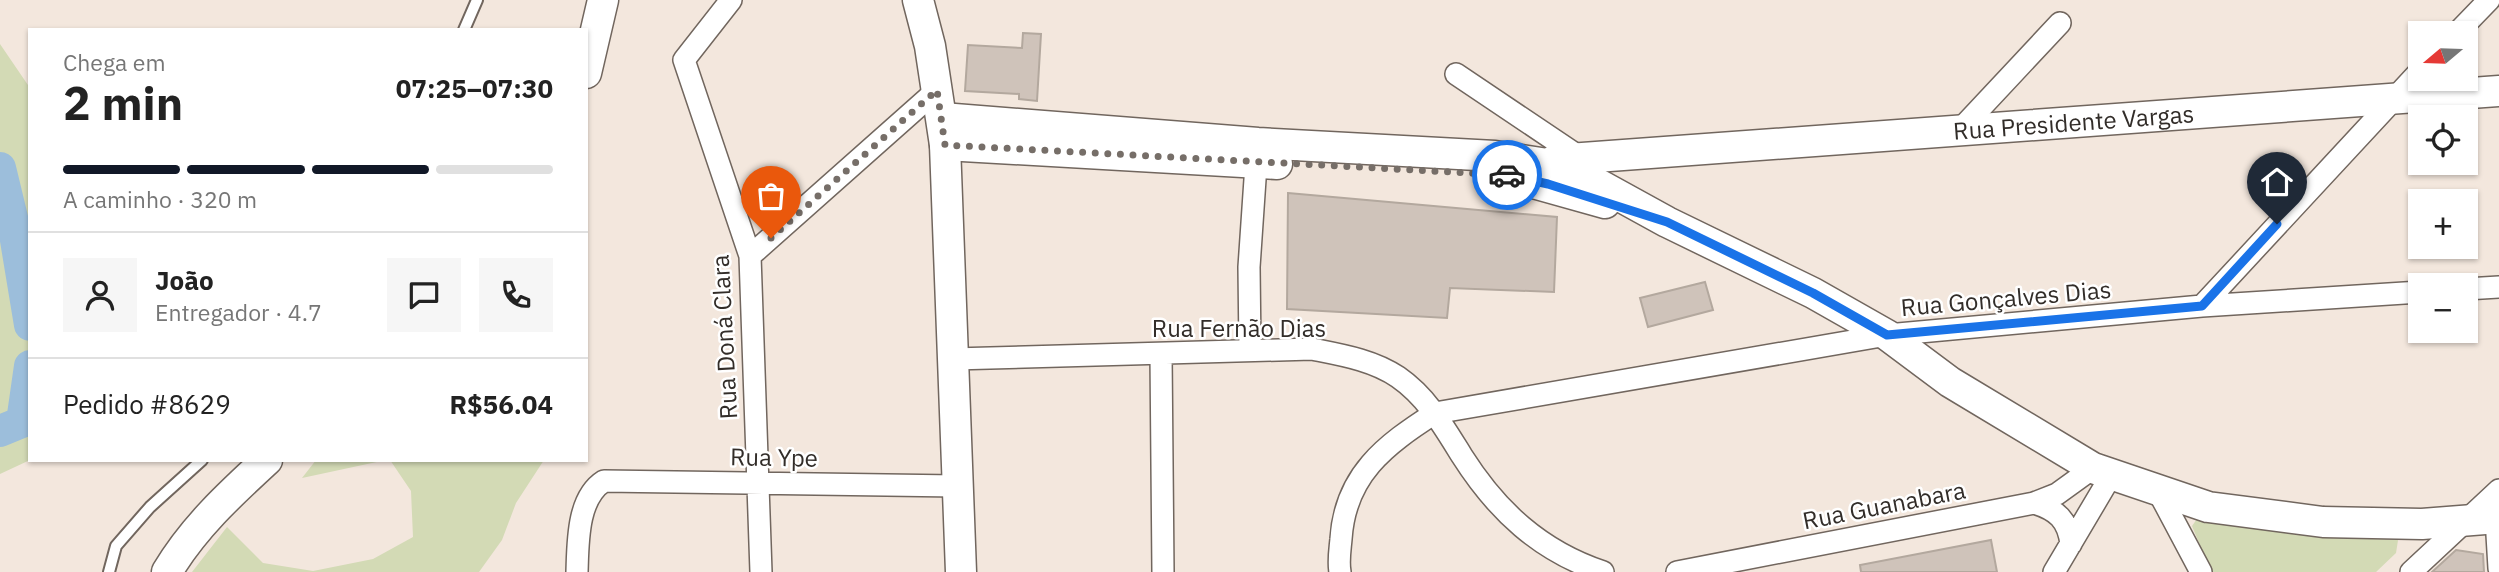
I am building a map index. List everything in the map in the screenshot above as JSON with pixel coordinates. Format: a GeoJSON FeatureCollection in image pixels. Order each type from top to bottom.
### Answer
{"type":"FeatureCollection","features":[{"type":"Feature","properties":{"kind":"main road"},"geometry":{"type":"LineString","coordinates":[[588,64],[603,0]]}},
{"type":"Feature","properties":{"kind":"main road"},"geometry":{"type":"LineString","coordinates":[[918,0],[930,46],[941,118],[961,572]]}},
{"type":"Feature","properties":{"kind":"main road","name":"Rua Presidente Vargas"},"geometry":{"type":"LineString","coordinates":[[1585,168],[1640,156],[2499,92]]}},
{"type":"Feature","properties":{"kind":"main road"},"geometry":{"type":"LineString","coordinates":[[941,118],[1256,153],[1494,172],[1546,173],[1567,167],[1585,168],[1636,205],[1813,293],[1887,335],[1950,382],[2103,471],[2159,493],[2208,507],[2323,522],[2373,525],[2490,512]]}},
{"type":"Feature","properties":{"kind":"main road"},"geometry":{"type":"LineString","coordinates":[[1636,205],[1628,192],[1625,178],[1640,156]]}},
{"type":"Feature","properties":{"kind":"main road"},"geometry":{"type":"LineString","coordinates":[[1546,173],[1667,222]]}},
{"type":"Feature","properties":{"kind":"main road"},"geometry":{"type":"LineString","coordinates":[[167,572],[179,552],[223,500],[265,462]]}},
{"type":"Feature","properties":{"kind":"street","name":"Rua Doná Clara"},"geometry":{"type":"LineString","coordinates":[[731,0],[684,60],[750,256],[761,572]]}},
{"type":"Feature","properties":{"kind":"street"},"geometry":{"type":"LineString","coordinates":[[2469,21],[2489,0]]}},
{"type":"Feature","properties":{"kind":"street"},"geometry":{"type":"LineString","coordinates":[[1958,132],[2060,23]]}},
{"type":"Feature","properties":{"kind":"street"},"geometry":{"type":"LineString","coordinates":[[1456,74],[1585,168]]}},
{"type":"Feature","properties":{"kind":"street"},"geometry":{"type":"LineString","coordinates":[[2202,306],[2408,83]]}},
{"type":"Feature","properties":{"kind":"street"},"geometry":{"type":"LineString","coordinates":[[750,256],[941,118]]}},
{"type":"Feature","properties":{"kind":"street"},"geometry":{"type":"LineString","coordinates":[[1250,350],[1249,267],[1256,153]]}},
{"type":"Feature","properties":{"kind":"street"},"geometry":{"type":"LineString","coordinates":[[2478,288],[2499,286]]}},
{"type":"Feature","properties":{"kind":"street","name":"Rua Gonçalves Dias"},"geometry":{"type":"LineString","coordinates":[[1435,413],[1887,335],[2202,306],[2408,293]]}},
{"type":"Feature","properties":{"kind":"street","name":"Rua Fernão Dias"},"geometry":{"type":"LineString","coordinates":[[953,359],[1312,349],[1359,358],[1398,377],[1435,413],[1493,502],[1535,540],[1579,564],[1603,572]]}},
{"type":"Feature","properties":{"kind":"street"},"geometry":{"type":"LineString","coordinates":[[1161,354],[1163,572]]}},
{"type":"Feature","properties":{"kind":"street"},"geometry":{"type":"LineString","coordinates":[[1340,572],[1342,515],[1362,471],[1397,438],[1435,413]]}},
{"type":"Feature","properties":{"kind":"street"},"geometry":{"type":"LineString","coordinates":[[2054,572],[2071,544],[2103,471]]}},
{"type":"Feature","properties":{"kind":"street","name":"Rua Guanabara"},"geometry":{"type":"LineString","coordinates":[[1677,572],[1728,567],[2034,503],[2103,471]]}},
{"type":"Feature","properties":{"kind":"street","name":"Rua Ype"},"geometry":{"type":"LineString","coordinates":[[577,572],[578,546],[587,501],[593,488],[604,481],[957,486]]}},
{"type":"Feature","properties":{"kind":"street"},"geometry":{"type":"LineString","coordinates":[[2159,493],[2201,572]]}},
{"type":"Feature","properties":{"kind":"street"},"geometry":{"type":"LineString","coordinates":[[2034,503],[2050,508],[2061,516],[2069,528],[2071,544]]}},
{"type":"Feature","properties":{"kind":"street"},"geometry":{"type":"LineString","coordinates":[[2411,572],[2490,512],[2499,568]]}},
{"type":"Feature","properties":{"kind":"lane"},"geometry":{"type":"LineString","coordinates":[[465,28],[478,0]]}},
{"type":"Feature","properties":{"kind":"lane"},"geometry":{"type":"LineString","coordinates":[[109,572],[116,546],[150,507],[200,462]]}},
{"type":"Feature","properties":{"kind":"green space"},"geometry":{"type":"Polygon","coordinates":[[[0,44],[28,85],[28,461],[0,474],[0,44]]]}},
{"type":"Feature","properties":{"kind":"green space"},"geometry":{"type":"Polygon","coordinates":[[[314,462],[377,462],[302,478],[314,462]]]}},
{"type":"Feature","properties":{"kind":"green space"},"geometry":{"type":"Polygon","coordinates":[[[391,462],[543,462],[516,503],[502,540],[479,572],[192,572],[227,527],[263,563],[313,571],[373,559],[413,537],[411,491],[391,462]]]}},
{"type":"Feature","properties":{"kind":"green space"},"geometry":{"type":"Polygon","coordinates":[[[2199,516],[2399,534],[2396,553],[2376,572],[2211,572],[2192,526],[2199,516]]]}},
{"type":"Feature","properties":{"kind":"building"},"geometry":{"type":"Polygon","coordinates":[[[1023,33],[1041,34],[1037,101],[1019,99],[1019,94],[965,91],[968,45],[1022,48],[1023,33]]]}},
{"type":"Feature","properties":{"kind":"building"},"geometry":{"type":"Polygon","coordinates":[[[1288,193],[1557,217],[1554,292],[1450,288],[1447,318],[1287,309],[1288,193]]]}},
{"type":"Feature","properties":{"kind":"building"},"geometry":{"type":"Polygon","coordinates":[[[1705,282],[1713,310],[1648,327],[1640,298],[1705,282]]]}},
{"type":"Feature","properties":{"kind":"building"},"geometry":{"type":"Polygon","coordinates":[[[1991,540],[1997,572],[1861,572],[1860,565],[1991,540]]]}},
{"type":"Feature","properties":{"kind":"building"},"geometry":{"type":"Polygon","coordinates":[[[2456,550],[2483,554],[2484,572],[2432,572],[2456,550]]]}},
{"type":"Feature","properties":{"kind":"waterway"},"geometry":{"type":"LineString","coordinates":[[0,168],[13,222],[28,313]]}},
{"type":"Feature","properties":{"kind":"waterway"},"geometry":{"type":"LineString","coordinates":[[0,431],[22,422],[28,380]]}},
{"type":"Feature","properties":{"kind":"way so far"},"geometry":{"type":"LineString","coordinates":[[771,238],[937,90],[945,145],[1255,163],[1494,172],[1507,175]]}},
{"type":"Feature","properties":{"kind":"route"},"geometry":{"type":"LineString","coordinates":[[1507,175],[1548,184],[1667,222],[1813,293],[1887,335],[2202,306],[2277,224]]}}]}
